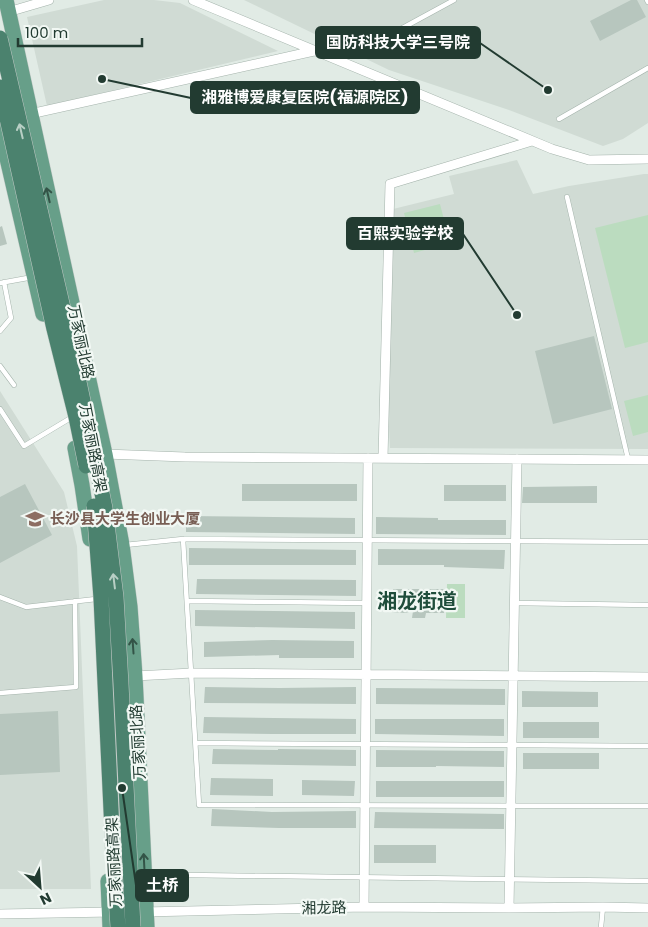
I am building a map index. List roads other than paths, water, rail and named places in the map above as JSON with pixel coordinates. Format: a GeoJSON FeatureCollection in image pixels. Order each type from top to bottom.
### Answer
{"type":"FeatureCollection","features":[{"type":"Feature","properties":{"kind":"highway","name":"万家丽路高架"},"geometry":{"type":"LineString","coordinates":[[0,38],[67,326],[105,508],[116,597],[133,927]]}},
{"type":"Feature","properties":{"kind":"highway","name":"万家丽路高架"},"geometry":{"type":"LineString","coordinates":[[0,87],[54,330],[76,417],[95,510],[102,598],[118,927]]}},
{"type":"Feature","properties":{"kind":"main road","name":"万家丽北路"},"geometry":{"type":"LineString","coordinates":[[7,6],[105,454],[122,545],[130,607],[135,676],[146,920]]}},
{"type":"Feature","properties":{"kind":"main road","name":"万家丽北路"},"geometry":{"type":"LineString","coordinates":[[0,128],[69,419],[90,533],[96,598],[110,920]]}},
{"type":"Feature","properties":{"kind":"street"},"geometry":{"type":"LineString","coordinates":[[7,6],[49,0]]}},
{"type":"Feature","properties":{"kind":"street"},"geometry":{"type":"LineString","coordinates":[[193,0],[552,149],[589,160],[648,159]]}},
{"type":"Feature","properties":{"kind":"street"},"geometry":{"type":"LineString","coordinates":[[30,114],[315,50]]}},
{"type":"Feature","properties":{"kind":"street"},"geometry":{"type":"LineString","coordinates":[[383,458],[390,184],[532,141]]}},
{"type":"Feature","properties":{"kind":"street"},"geometry":{"type":"LineString","coordinates":[[105,454],[194,457],[648,460]]}},
{"type":"Feature","properties":{"kind":"street"},"geometry":{"type":"LineString","coordinates":[[364,907],[368,458]]}},
{"type":"Feature","properties":{"kind":"street"},"geometry":{"type":"LineString","coordinates":[[509,908],[517,459]]}},
{"type":"Feature","properties":{"kind":"street"},"geometry":{"type":"LineString","coordinates":[[135,676],[192,672],[648,677]]}},
{"type":"Feature","properties":{"kind":"street","name":"湘龙路"},"geometry":{"type":"LineString","coordinates":[[0,914],[146,920],[364,907],[648,908]]}},
{"type":"Feature","properties":{"kind":"lane"},"geometry":{"type":"LineString","coordinates":[[386,38],[454,0]]}},
{"type":"Feature","properties":{"kind":"lane"},"geometry":{"type":"LineString","coordinates":[[559,119],[648,68]]}},
{"type":"Feature","properties":{"kind":"lane"},"geometry":{"type":"LineString","coordinates":[[567,197],[628,459]]}},
{"type":"Feature","properties":{"kind":"lane"},"geometry":{"type":"LineString","coordinates":[[0,331],[11,318],[2,283],[34,277]]}},
{"type":"Feature","properties":{"kind":"lane"},"geometry":{"type":"LineString","coordinates":[[0,366],[14,385]]}},
{"type":"Feature","properties":{"kind":"lane"},"geometry":{"type":"LineString","coordinates":[[0,409],[24,446],[69,419]]}},
{"type":"Feature","properties":{"kind":"lane"},"geometry":{"type":"LineString","coordinates":[[183,539],[199,805],[648,806]]}},
{"type":"Feature","properties":{"kind":"lane"},"geometry":{"type":"LineString","coordinates":[[122,545],[183,539],[648,542]]}},
{"type":"Feature","properties":{"kind":"lane"},"geometry":{"type":"LineString","coordinates":[[0,597],[26,607],[96,598]]}},
{"type":"Feature","properties":{"kind":"lane"},"geometry":{"type":"LineString","coordinates":[[0,693],[76,687],[76,601]]}},
{"type":"Feature","properties":{"kind":"lane"},"geometry":{"type":"LineString","coordinates":[[187,601],[367,603]]}},
{"type":"Feature","properties":{"kind":"lane"},"geometry":{"type":"LineString","coordinates":[[514,603],[648,604]]}},
{"type":"Feature","properties":{"kind":"lane"},"geometry":{"type":"LineString","coordinates":[[196,743],[648,746]]}},
{"type":"Feature","properties":{"kind":"lane"},"geometry":{"type":"LineString","coordinates":[[188,875],[648,881]]}},
{"type":"Feature","properties":{"kind":"lane"},"geometry":{"type":"LineString","coordinates":[[601,927],[603,907]]}},
{"type":"Feature","properties":{"kind":"place","name":"湘雅博爱康复医院(福源院区)"},"geometry":{"type":"Point","coordinates":[102,79]}},
{"type":"Feature","properties":{"kind":"place","name":"国防科技大学三号院"},"geometry":{"type":"Point","coordinates":[548,90]}},
{"type":"Feature","properties":{"kind":"place","name":"百熙实验学校"},"geometry":{"type":"Point","coordinates":[517,315]}},
{"type":"Feature","properties":{"kind":"place","name":"长沙县大学生创业大厦"},"geometry":{"type":"Point","coordinates":[35,519]}},
{"type":"Feature","properties":{"kind":"place","name":"土桥"},"geometry":{"type":"Point","coordinates":[122,788]}},
{"type":"Feature","properties":{"kind":"district","name":"湘龙街道"},"geometry":{"type":"Point","coordinates":[417,601]}}]}
